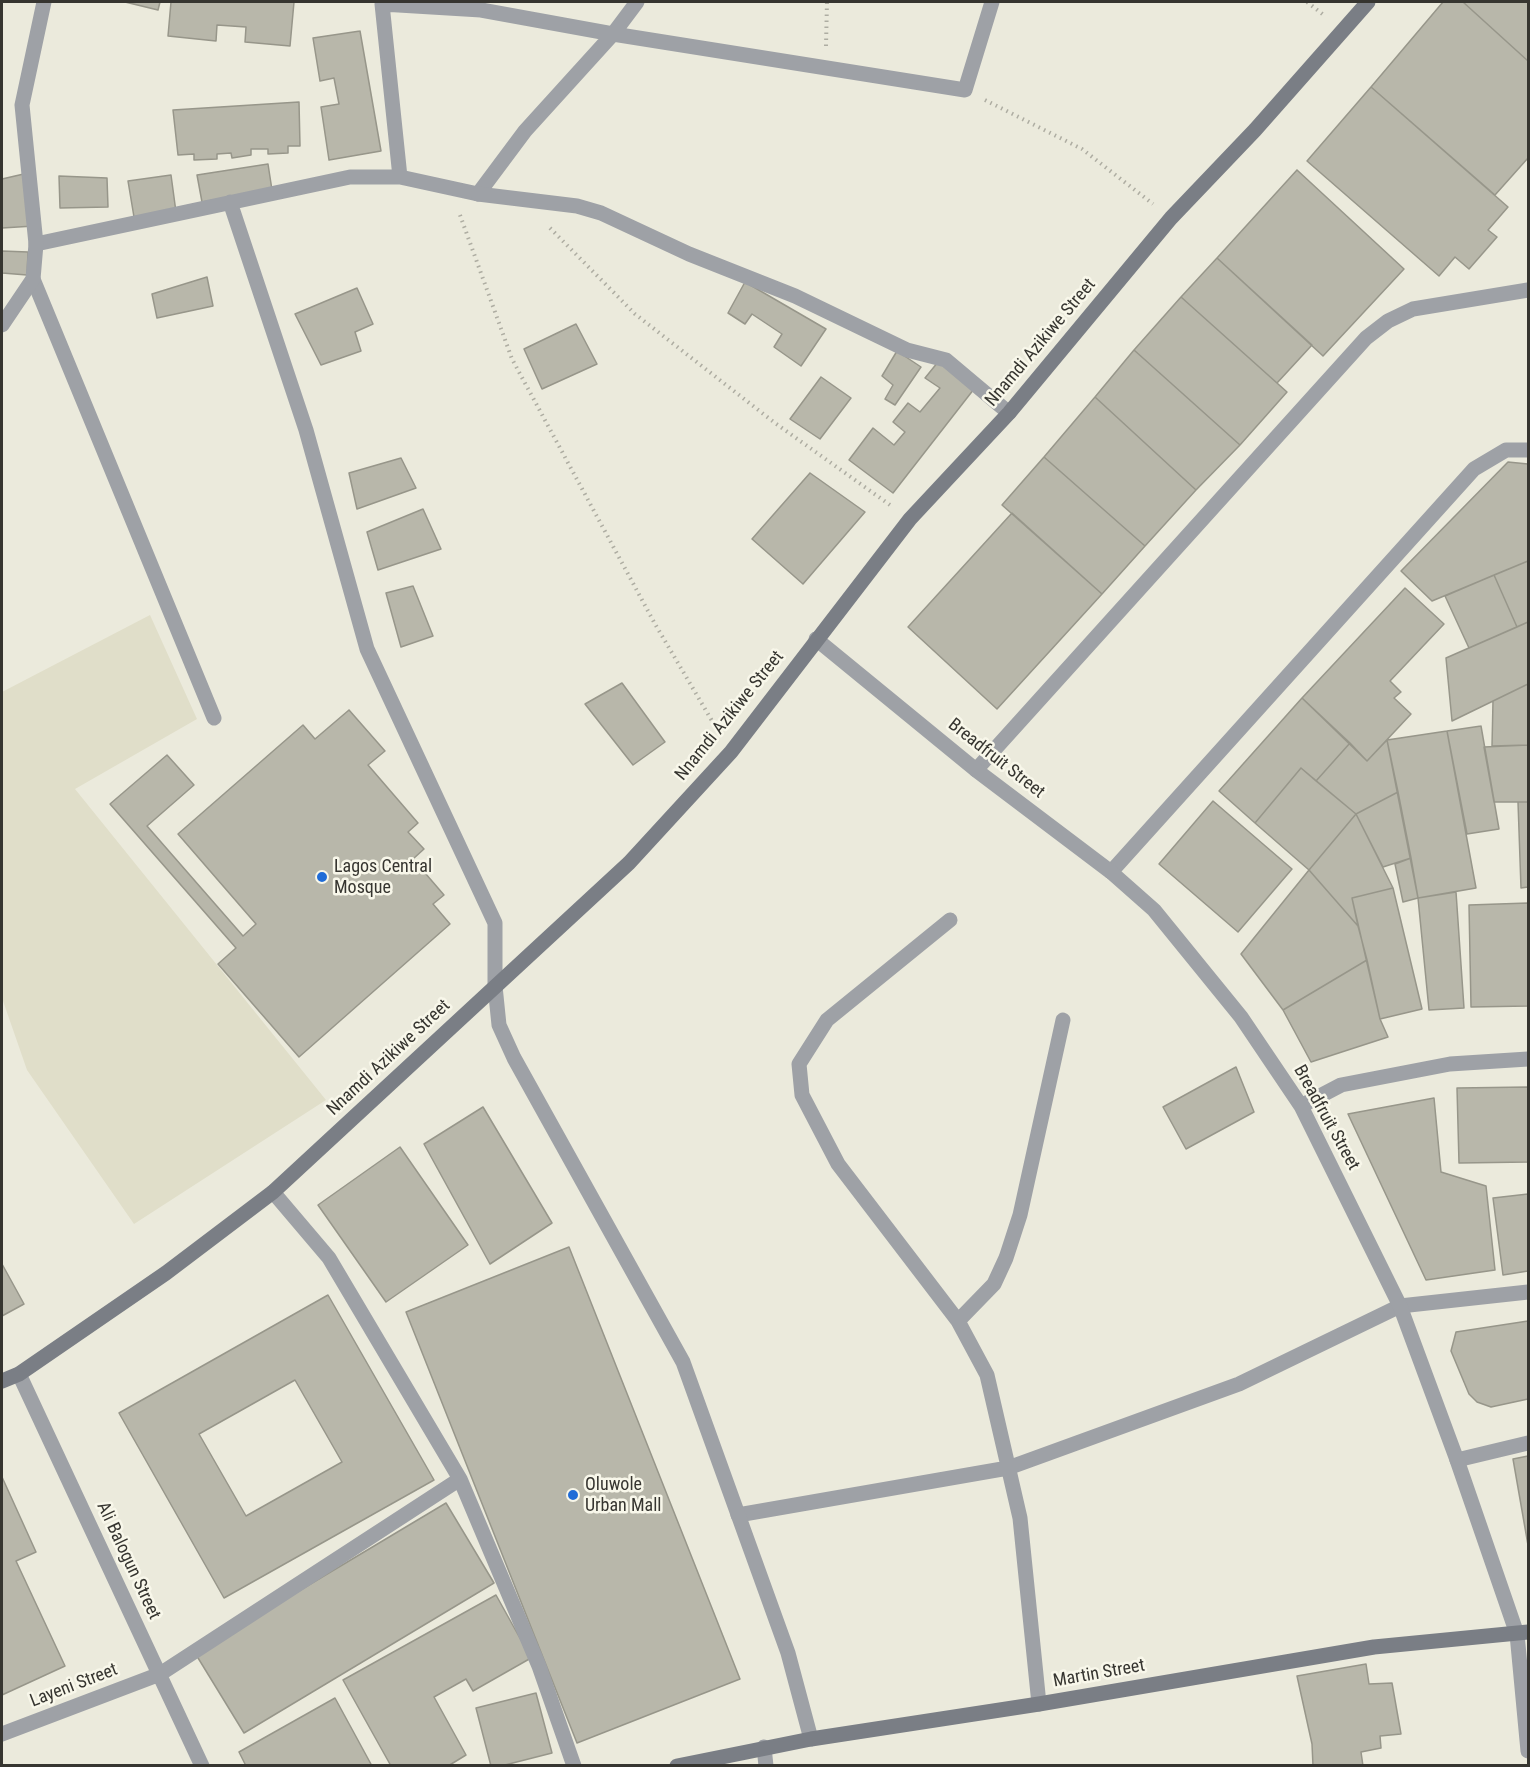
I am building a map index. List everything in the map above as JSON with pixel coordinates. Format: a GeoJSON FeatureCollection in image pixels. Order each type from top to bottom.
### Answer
{"type":"FeatureCollection","features":[{"type":"Feature","properties":{"kind":"main road","name":"Nnamdi Azikiwe Street"},"geometry":{"type":"LineString","coordinates":[[2,1381],[19,1374],[166,1273],[273,1192],[629,862],[731,752],[910,519],[1010,412],[1171,218],[1255,130],[1368,2]]}},
{"type":"Feature","properties":{"kind":"main road","name":"Martin Street"},"geometry":{"type":"LineString","coordinates":[[677,1766],[764,1747],[1038,1704],[1374,1647],[1523,1633]]}},
{"type":"Feature","properties":{"kind":"street"},"geometry":{"type":"LineString","coordinates":[[44,2],[22,105],[36,244],[33,279],[214,718]]}},
{"type":"Feature","properties":{"kind":"street"},"geometry":{"type":"LineString","coordinates":[[478,194],[525,131],[613,34],[637,2]]}},
{"type":"Feature","properties":{"kind":"street"},"geometry":{"type":"LineString","coordinates":[[400,177],[382,4],[482,10],[613,34],[965,90],[993,2]]}},
{"type":"Feature","properties":{"kind":"street"},"geometry":{"type":"LineString","coordinates":[[36,244],[350,177],[400,177],[478,194],[577,206],[601,213],[689,254],[795,296],[907,350],[946,360],[1010,412]]}},
{"type":"Feature","properties":{"kind":"street"},"geometry":{"type":"LineString","coordinates":[[230,202],[306,430],[367,649],[495,923],[495,986],[499,1025],[514,1058],[683,1362],[789,1653],[811,1739]]}},
{"type":"Feature","properties":{"kind":"street"},"geometry":{"type":"LineString","coordinates":[[2,325],[33,279]]}},
{"type":"Feature","properties":{"kind":"street"},"geometry":{"type":"LineString","coordinates":[[976,770],[1366,338],[1388,321],[1413,309],[1528,290]]}},
{"type":"Feature","properties":{"kind":"street"},"geometry":{"type":"LineString","coordinates":[[1112,872],[1474,469],[1506,450],[1528,450]]}},
{"type":"Feature","properties":{"kind":"street","name":"Breadfruit Street"},"geometry":{"type":"LineString","coordinates":[[816,639],[976,770],[1112,872],[1154,910],[1240,1017],[1301,1106],[1400,1306],[1523,1633],[1528,1751]]}},
{"type":"Feature","properties":{"kind":"street"},"geometry":{"type":"LineString","coordinates":[[950,920],[827,1020],[799,1064],[802,1095],[838,1164],[958,1321],[987,1374],[1020,1518],[1038,1704]]}},
{"type":"Feature","properties":{"kind":"street"},"geometry":{"type":"LineString","coordinates":[[958,1321],[994,1284],[1006,1258],[1020,1215],[1063,1020]]}},
{"type":"Feature","properties":{"kind":"street"},"geometry":{"type":"LineString","coordinates":[[1301,1106],[1341,1085],[1450,1064],[1528,1059]]}},
{"type":"Feature","properties":{"kind":"street"},"geometry":{"type":"LineString","coordinates":[[273,1192],[329,1258],[460,1479],[539,1666],[573,1766]]}},
{"type":"Feature","properties":{"kind":"street"},"geometry":{"type":"LineString","coordinates":[[738,1515],[1008,1468],[1239,1384],[1400,1306],[1528,1292]]}},
{"type":"Feature","properties":{"kind":"street","name":"Ali Balogun Street"},"geometry":{"type":"LineString","coordinates":[[19,1374],[202,1766]]}},
{"type":"Feature","properties":{"kind":"street"},"geometry":{"type":"LineString","coordinates":[[1457,1460],[1528,1443]]}},
{"type":"Feature","properties":{"kind":"street","name":"Layeni Street"},"geometry":{"type":"LineString","coordinates":[[2,1734],[160,1674],[460,1479]]}},
{"type":"Feature","properties":{"kind":"street"},"geometry":{"type":"LineString","coordinates":[[764,1747],[766,1766]]}},
{"type":"Feature","properties":{"kind":"path"},"geometry":{"type":"LineString","coordinates":[[825,68],[827,2]]}},
{"type":"Feature","properties":{"kind":"path"},"geometry":{"type":"LineString","coordinates":[[965,90],[1082,149],[1171,218]]}},
{"type":"Feature","properties":{"kind":"path"},"geometry":{"type":"LineString","coordinates":[[451,189],[512,359],[655,624],[731,752]]}},
{"type":"Feature","properties":{"kind":"path"},"geometry":{"type":"LineString","coordinates":[[524,198],[571,251],[635,314],[775,423],[910,519]]}},
{"type":"Feature","properties":{"kind":"shaded area"},"geometry":{"type":"Polygon","coordinates":[[[150,615],[197,719],[75,789],[326,1100],[134,1224],[27,1070],[2,998],[2,692],[150,615]]]}},
{"type":"Feature","properties":{"kind":"building"},"geometry":{"type":"Polygon","coordinates":[[[125,2],[160,2],[158,10],[125,2]]]}},
{"type":"Feature","properties":{"kind":"building"},"geometry":{"type":"Polygon","coordinates":[[[171,2],[294,2],[290,46],[245,42],[246,27],[217,25],[216,41],[168,36],[171,2]]]}},
{"type":"Feature","properties":{"kind":"building"},"geometry":{"type":"Polygon","coordinates":[[[1443,2],[1463,2],[1528,61],[1528,158],[1495,195],[1371,87],[1443,2]]]}},
{"type":"Feature","properties":{"kind":"building"},"geometry":{"type":"Polygon","coordinates":[[[1463,2],[1528,2],[1528,61],[1463,2]]]}},
{"type":"Feature","properties":{"kind":"building"},"geometry":{"type":"Polygon","coordinates":[[[360,31],[381,151],[329,160],[321,107],[339,104],[334,78],[320,81],[313,38],[360,31]]]}},
{"type":"Feature","properties":{"kind":"building"},"geometry":{"type":"Polygon","coordinates":[[[1371,87],[1508,207],[1488,230],[1497,237],[1469,269],[1455,257],[1439,276],[1307,161],[1371,87]]]}},
{"type":"Feature","properties":{"kind":"building"},"geometry":{"type":"Polygon","coordinates":[[[299,102],[300,146],[288,146],[288,153],[268,154],[268,149],[251,149],[251,155],[232,158],[231,153],[217,154],[217,159],[194,160],[194,154],[178,155],[173,110],[299,102]]]}},
{"type":"Feature","properties":{"kind":"building"},"geometry":{"type":"Polygon","coordinates":[[[268,164],[272,190],[202,202],[197,175],[268,164]]]}},
{"type":"Feature","properties":{"kind":"building"},"geometry":{"type":"Polygon","coordinates":[[[1297,170],[1404,269],[1323,356],[1217,258],[1297,170]]]}},
{"type":"Feature","properties":{"kind":"building"},"geometry":{"type":"Polygon","coordinates":[[[28,173],[34,226],[2,228],[2,179],[28,173]]]}},
{"type":"Feature","properties":{"kind":"building"},"geometry":{"type":"Polygon","coordinates":[[[171,175],[176,212],[134,217],[128,181],[171,175]]]}},
{"type":"Feature","properties":{"kind":"building"},"geometry":{"type":"Polygon","coordinates":[[[59,176],[107,178],[108,207],[60,208],[59,176]]]}},
{"type":"Feature","properties":{"kind":"building"},"geometry":{"type":"Polygon","coordinates":[[[2,251],[28,252],[27,275],[2,273],[2,251]]]}},
{"type":"Feature","properties":{"kind":"building"},"geometry":{"type":"Polygon","coordinates":[[[1217,258],[1312,345],[1277,383],[1181,297],[1217,258]]]}},
{"type":"Feature","properties":{"kind":"building"},"geometry":{"type":"Polygon","coordinates":[[[207,277],[213,306],[157,318],[152,294],[207,277]]]}},
{"type":"Feature","properties":{"kind":"building"},"geometry":{"type":"Polygon","coordinates":[[[745,282],[826,329],[801,366],[774,347],[782,334],[752,314],[745,324],[728,313],[745,282]]]}},
{"type":"Feature","properties":{"kind":"building"},"geometry":{"type":"Polygon","coordinates":[[[357,288],[373,324],[355,332],[361,351],[321,365],[295,314],[357,288]]]}},
{"type":"Feature","properties":{"kind":"building"},"geometry":{"type":"Polygon","coordinates":[[[1181,297],[1287,392],[1240,445],[1134,350],[1181,297]]]}},
{"type":"Feature","properties":{"kind":"building"},"geometry":{"type":"Polygon","coordinates":[[[576,324],[597,364],[542,389],[524,349],[576,324]]]}},
{"type":"Feature","properties":{"kind":"building"},"geometry":{"type":"Polygon","coordinates":[[[1134,350],[1240,445],[1196,490],[1095,397],[1134,350]]]}},
{"type":"Feature","properties":{"kind":"building"},"geometry":{"type":"Polygon","coordinates":[[[897,351],[921,367],[895,405],[885,399],[893,385],[882,376],[897,351]]]}},
{"type":"Feature","properties":{"kind":"building"},"geometry":{"type":"Polygon","coordinates":[[[938,362],[974,389],[893,493],[849,460],[873,428],[894,445],[905,432],[893,422],[908,403],[920,412],[940,388],[925,378],[938,362]]]}},
{"type":"Feature","properties":{"kind":"building"},"geometry":{"type":"Polygon","coordinates":[[[821,377],[851,398],[820,439],[790,419],[821,377]]]}},
{"type":"Feature","properties":{"kind":"building"},"geometry":{"type":"Polygon","coordinates":[[[1095,397],[1196,490],[1145,546],[1044,457],[1095,397]]]}},
{"type":"Feature","properties":{"kind":"building"},"geometry":{"type":"Polygon","coordinates":[[[1044,457],[1145,546],[1102,594],[1002,505],[1044,457]]]}},
{"type":"Feature","properties":{"kind":"building"},"geometry":{"type":"Polygon","coordinates":[[[401,458],[416,488],[357,509],[349,473],[401,458]]]}},
{"type":"Feature","properties":{"kind":"building"},"geometry":{"type":"Polygon","coordinates":[[[1508,462],[1528,464],[1528,561],[1432,601],[1401,571],[1508,462]]]}},
{"type":"Feature","properties":{"kind":"building"},"geometry":{"type":"Polygon","coordinates":[[[810,473],[865,512],[803,584],[752,539],[810,473]]]}},
{"type":"Feature","properties":{"kind":"building"},"geometry":{"type":"Polygon","coordinates":[[[423,509],[441,549],[378,570],[367,532],[423,509]]]}},
{"type":"Feature","properties":{"kind":"building"},"geometry":{"type":"Polygon","coordinates":[[[1012,513],[1102,594],[997,709],[908,627],[1012,513]]]}},
{"type":"Feature","properties":{"kind":"building"},"geometry":{"type":"Polygon","coordinates":[[[1528,561],[1528,622],[1517,627],[1494,575],[1528,561]]]}},
{"type":"Feature","properties":{"kind":"building"},"geometry":{"type":"Polygon","coordinates":[[[1494,575],[1517,627],[1469,648],[1445,596],[1494,575]]]}},
{"type":"Feature","properties":{"kind":"building"},"geometry":{"type":"Polygon","coordinates":[[[413,586],[433,636],[401,647],[386,593],[413,586]]]}},
{"type":"Feature","properties":{"kind":"building"},"geometry":{"type":"Polygon","coordinates":[[[1405,588],[1444,624],[1390,681],[1401,692],[1394,698],[1411,714],[1367,761],[1302,698],[1405,588]]]}},
{"type":"Feature","properties":{"kind":"building"},"geometry":{"type":"Polygon","coordinates":[[[1528,622],[1528,684],[1452,721],[1446,658],[1528,622]]]}},
{"type":"Feature","properties":{"kind":"building"},"geometry":{"type":"Polygon","coordinates":[[[622,683],[665,742],[633,765],[585,704],[622,683]]]}},
{"type":"Feature","properties":{"kind":"building"},"geometry":{"type":"Polygon","coordinates":[[[1528,684],[1528,745],[1492,746],[1493,701],[1528,684]]]}},
{"type":"Feature","properties":{"kind":"building"},"geometry":{"type":"Polygon","coordinates":[[[1302,698],[1350,743],[1316,781],[1301,768],[1255,823],[1219,791],[1302,698]]]}},
{"type":"Feature","properties":{"kind":"building","name":"Lagos Central Mosque"},"geometry":{"type":"Polygon","coordinates":[[[349,710],[385,751],[368,765],[418,823],[408,832],[424,849],[413,859],[444,895],[433,904],[450,924],[299,1057],[218,964],[236,948],[110,804],[167,755],[194,785],[147,826],[243,936],[256,924],[178,834],[303,725],[315,739],[349,710]]]}},
{"type":"Feature","properties":{"kind":"building"},"geometry":{"type":"Polygon","coordinates":[[[1481,726],[1499,829],[1467,834],[1447,731],[1481,726]]]}},
{"type":"Feature","properties":{"kind":"building"},"geometry":{"type":"Polygon","coordinates":[[[1447,731],[1476,888],[1418,898],[1387,740],[1447,731]]]}},
{"type":"Feature","properties":{"kind":"building"},"geometry":{"type":"Polygon","coordinates":[[[1387,740],[1398,792],[1356,814],[1316,781],[1350,743],[1367,761],[1387,740]]]}},
{"type":"Feature","properties":{"kind":"building"},"geometry":{"type":"Polygon","coordinates":[[[1528,745],[1528,802],[1494,802],[1484,747],[1528,745]]]}},
{"type":"Feature","properties":{"kind":"building"},"geometry":{"type":"Polygon","coordinates":[[[1301,768],[1356,814],[1309,870],[1255,823],[1301,768]]]}},
{"type":"Feature","properties":{"kind":"building"},"geometry":{"type":"Polygon","coordinates":[[[1398,792],[1411,858],[1383,867],[1356,814],[1398,792]]]}},
{"type":"Feature","properties":{"kind":"building"},"geometry":{"type":"Polygon","coordinates":[[[1213,801],[1292,869],[1238,932],[1159,864],[1213,801]]]}},
{"type":"Feature","properties":{"kind":"building"},"geometry":{"type":"Polygon","coordinates":[[[1518,802],[1528,802],[1528,887],[1521,888],[1518,802]]]}},
{"type":"Feature","properties":{"kind":"building"},"geometry":{"type":"Polygon","coordinates":[[[1356,814],[1393,888],[1352,898],[1358,926],[1309,870],[1356,814]]]}},
{"type":"Feature","properties":{"kind":"building"},"geometry":{"type":"Polygon","coordinates":[[[1411,858],[1418,898],[1403,902],[1395,864],[1411,858]]]}},
{"type":"Feature","properties":{"kind":"building"},"geometry":{"type":"Polygon","coordinates":[[[1309,870],[1358,926],[1367,960],[1283,1010],[1241,954],[1309,870]]]}},
{"type":"Feature","properties":{"kind":"building"},"geometry":{"type":"Polygon","coordinates":[[[1393,888],[1422,1009],[1380,1019],[1352,898],[1393,888]]]}},
{"type":"Feature","properties":{"kind":"building"},"geometry":{"type":"Polygon","coordinates":[[[1456,892],[1464,1008],[1429,1010],[1418,898],[1456,892]]]}},
{"type":"Feature","properties":{"kind":"building"},"geometry":{"type":"Polygon","coordinates":[[[1528,903],[1528,1006],[1471,1007],[1469,905],[1528,903]]]}},
{"type":"Feature","properties":{"kind":"building"},"geometry":{"type":"Polygon","coordinates":[[[1367,960],[1380,1019],[1388,1037],[1311,1062],[1283,1010],[1367,960]]]}},
{"type":"Feature","properties":{"kind":"building"},"geometry":{"type":"Polygon","coordinates":[[[1236,1067],[1254,1112],[1186,1149],[1163,1107],[1236,1067]]]}},
{"type":"Feature","properties":{"kind":"building"},"geometry":{"type":"Polygon","coordinates":[[[1528,1087],[1528,1162],[1459,1163],[1457,1088],[1528,1087]]]}},
{"type":"Feature","properties":{"kind":"building"},"geometry":{"type":"Polygon","coordinates":[[[1434,1098],[1441,1172],[1486,1186],[1495,1270],[1426,1280],[1348,1114],[1434,1098]]]}},
{"type":"Feature","properties":{"kind":"building"},"geometry":{"type":"Polygon","coordinates":[[[483,1107],[552,1223],[490,1264],[424,1144],[483,1107]]]}},
{"type":"Feature","properties":{"kind":"building"},"geometry":{"type":"Polygon","coordinates":[[[400,1147],[468,1245],[386,1302],[318,1205],[400,1147]]]}},
{"type":"Feature","properties":{"kind":"building"},"geometry":{"type":"Polygon","coordinates":[[[1528,1194],[1528,1271],[1503,1275],[1493,1198],[1528,1194]]]}},
{"type":"Feature","properties":{"kind":"building","name":"Oluwole Urban Mall"},"geometry":{"type":"Polygon","coordinates":[[[569,1247],[740,1679],[577,1743],[406,1312],[569,1247]]]}},
{"type":"Feature","properties":{"kind":"building"},"geometry":{"type":"Polygon","coordinates":[[[2,1264],[24,1304],[2,1316],[2,1264]]]}},
{"type":"Feature","properties":{"kind":"building"},"geometry":{"type":"Polygon","coordinates":[[[328,1295],[434,1480],[224,1598],[119,1413],[328,1295]],[[295,1380],[199,1434],[246,1516],[342,1462],[295,1380]]]}},
{"type":"Feature","properties":{"kind":"building"},"geometry":{"type":"Polygon","coordinates":[[[1528,1321],[1528,1399],[1491,1407],[1477,1402],[1469,1394],[1451,1351],[1456,1332],[1528,1321]]]}},
{"type":"Feature","properties":{"kind":"building"},"geometry":{"type":"Polygon","coordinates":[[[1528,1456],[1528,1545],[1513,1459],[1528,1456]]]}},
{"type":"Feature","properties":{"kind":"building"},"geometry":{"type":"Polygon","coordinates":[[[2,1477],[36,1552],[16,1561],[65,1666],[2,1695],[2,1477]]]}},
{"type":"Feature","properties":{"kind":"building"},"geometry":{"type":"Polygon","coordinates":[[[446,1503],[494,1583],[244,1733],[195,1653],[446,1503]]]}},
{"type":"Feature","properties":{"kind":"building"},"geometry":{"type":"Polygon","coordinates":[[[496,1595],[531,1658],[473,1691],[466,1679],[434,1697],[466,1755],[448,1766],[391,1766],[343,1680],[496,1595]]]}},
{"type":"Feature","properties":{"kind":"building"},"geometry":{"type":"Polygon","coordinates":[[[1366,1664],[1369,1684],[1392,1683],[1401,1734],[1380,1736],[1381,1748],[1361,1752],[1363,1766],[1313,1766],[1312,1744],[1297,1676],[1366,1664]]]}},
{"type":"Feature","properties":{"kind":"building"},"geometry":{"type":"Polygon","coordinates":[[[536,1693],[552,1753],[501,1766],[491,1766],[476,1708],[536,1693]]]}},
{"type":"Feature","properties":{"kind":"building"},"geometry":{"type":"Polygon","coordinates":[[[335,1698],[372,1766],[246,1766],[239,1752],[335,1698]]]}},
{"type":"Feature","properties":{"kind":"place","name":"Lagos Central Mosque"},"geometry":{"type":"Point","coordinates":[322,877]}},
{"type":"Feature","properties":{"kind":"place","name":"Oluwole Urban Mall"},"geometry":{"type":"Point","coordinates":[573,1495]}}]}
